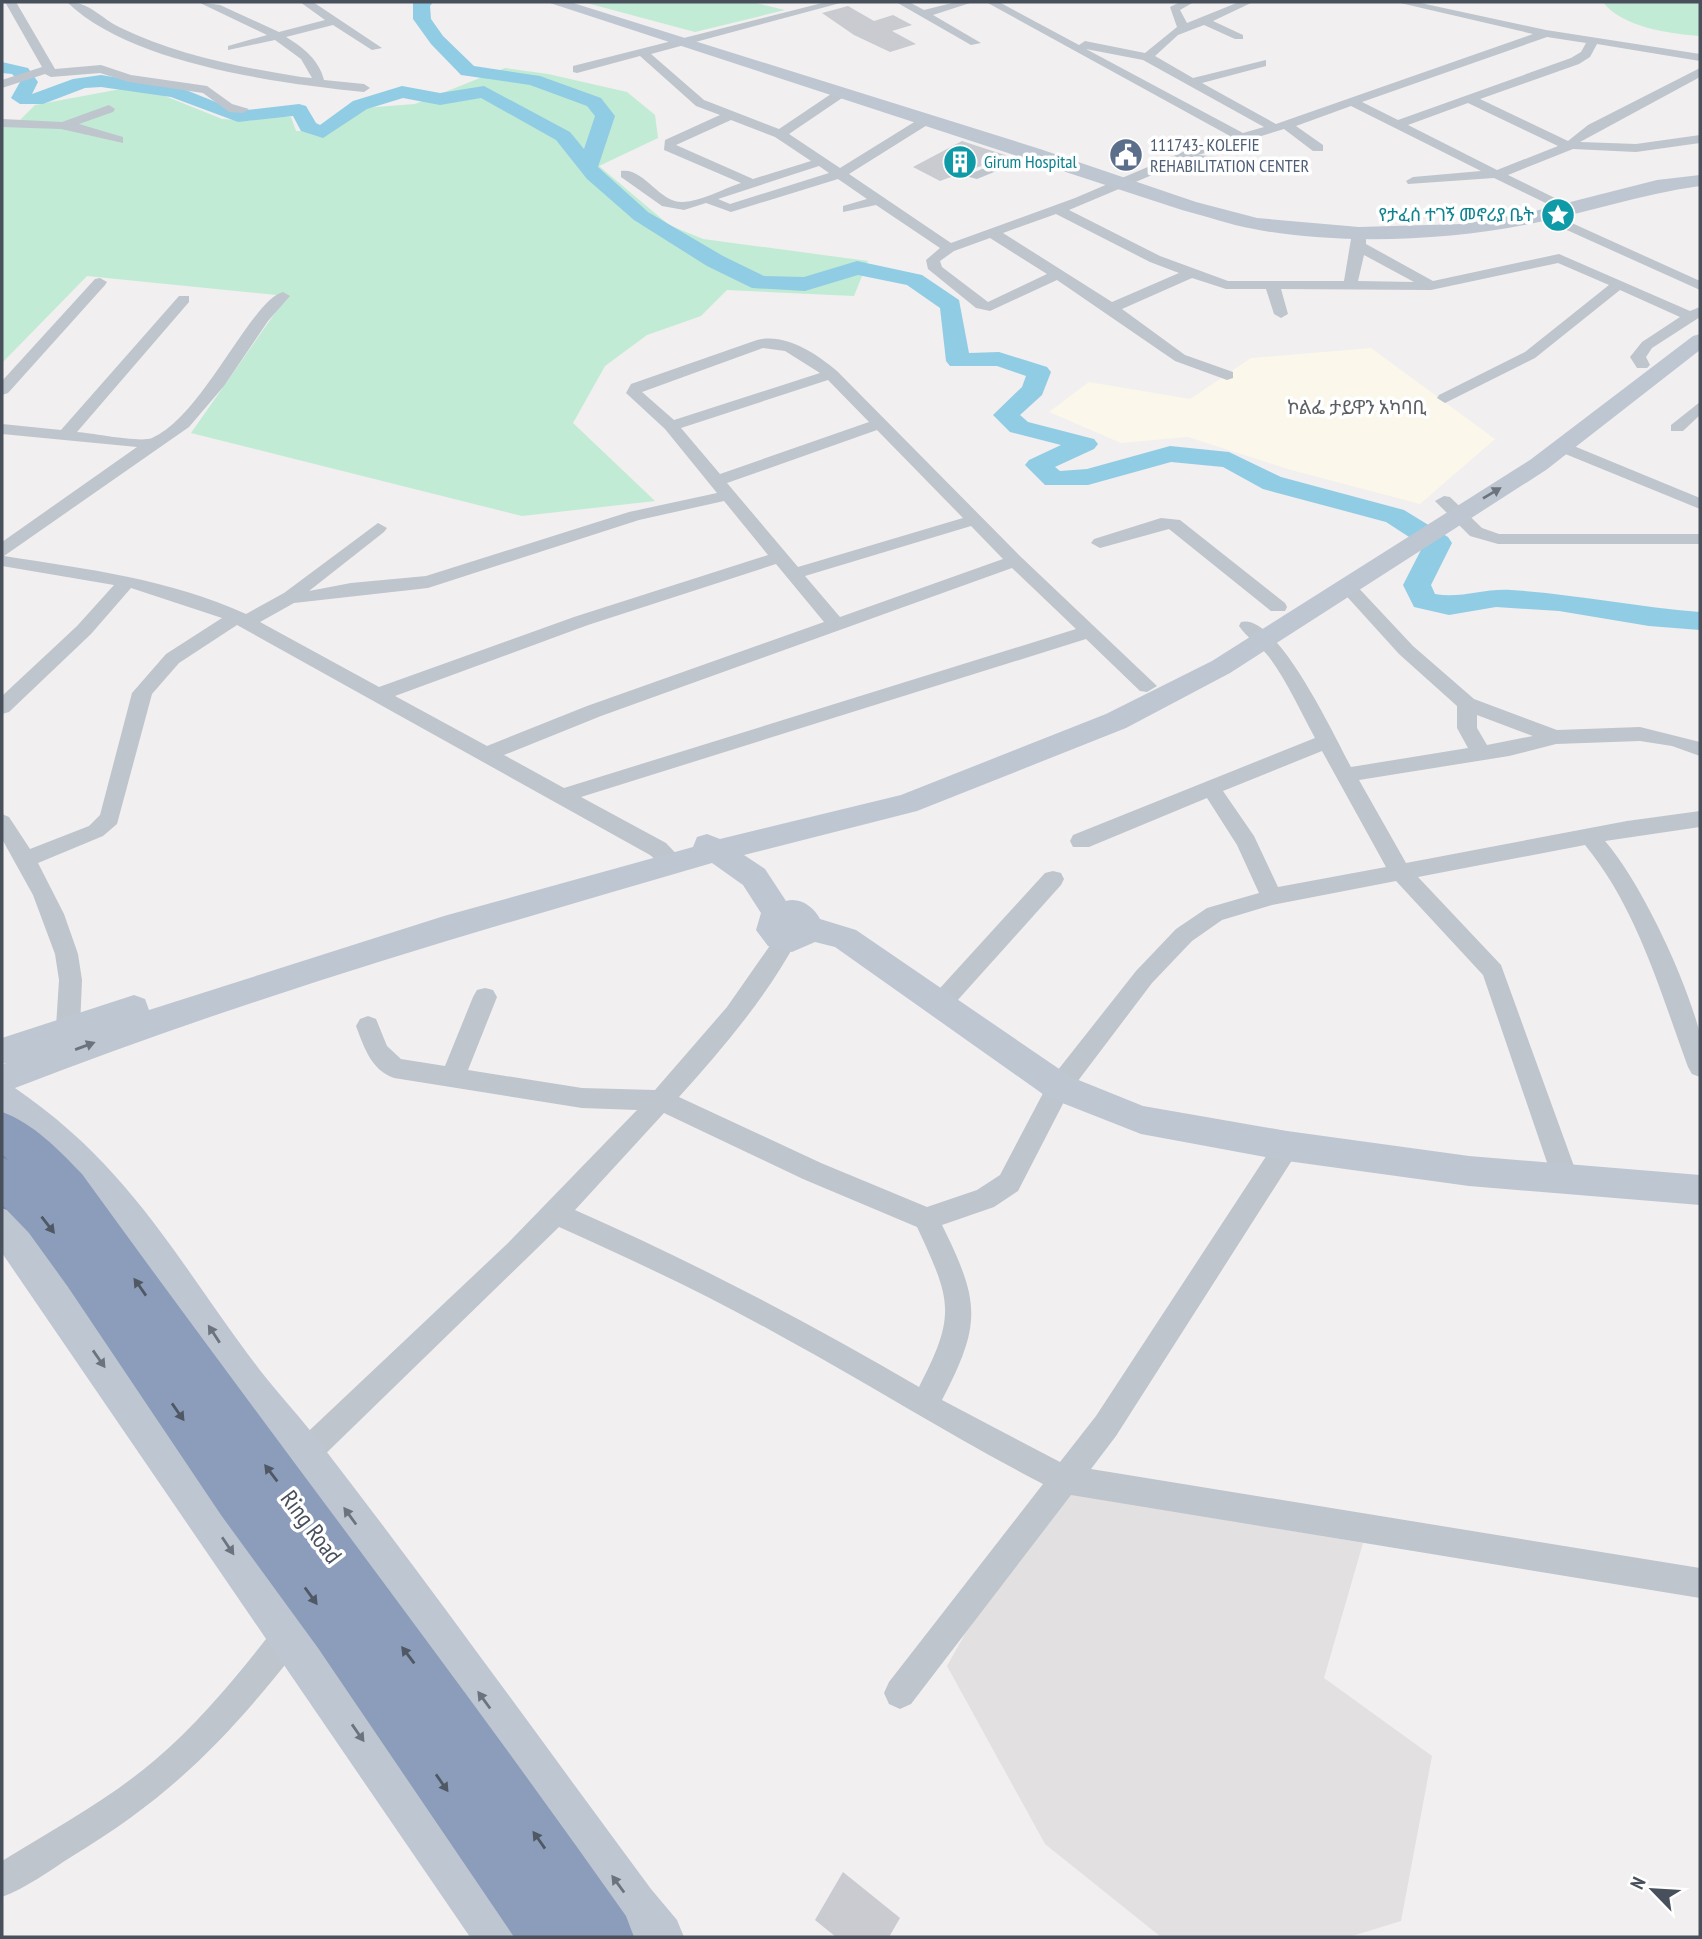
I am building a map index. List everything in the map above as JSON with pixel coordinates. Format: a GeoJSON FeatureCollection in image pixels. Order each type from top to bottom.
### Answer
{"type":"FeatureCollection","features":[{"type":"Feature","properties":{"kind":"highway","name":"Ring Road"},"geometry":{"type":"LineString","coordinates":[[2,1130],[45,1164],[67,1187],[246,1441],[441,1701],[605,1937]]}},
{"type":"Feature","properties":{"kind":"highway","name":"Ring Road"},"geometry":{"type":"LineString","coordinates":[[2,1176],[44,1219],[84,1273],[223,1477],[335,1630],[548,1937]]}},
{"type":"Feature","properties":{"kind":"main road"},"geometry":{"type":"LineString","coordinates":[[555,2],[928,119],[1240,221],[1360,240],[1464,230],[1657,186],[1700,181]]}},
{"type":"Feature","properties":{"kind":"main road"},"geometry":{"type":"LineString","coordinates":[[707,845],[879,812],[943,790],[1142,710],[1191,684],[1256,632],[1278,607],[1398,542],[1562,429],[1697,317]]}},
{"type":"Feature","properties":{"kind":"main road"},"geometry":{"type":"LineString","coordinates":[[1452,507],[1564,447],[1700,340]]}},
{"type":"Feature","properties":{"kind":"main road"},"geometry":{"type":"LineString","coordinates":[[2,1027],[58,1031],[130,1019],[444,928],[909,782],[1147,686],[1347,586],[1398,542]]}},
{"type":"Feature","properties":{"kind":"main road"},"geometry":{"type":"LineString","coordinates":[[707,845],[754,877],[791,927],[845,938],[1059,1087],[1077,1097],[1141,1120],[1287,1146],[1566,1180],[1700,1190]]}},
{"type":"Feature","properties":{"kind":"main road"},"geometry":{"type":"LineString","coordinates":[[6,1072],[130,1019]]}},
{"type":"Feature","properties":{"kind":"main road"},"geometry":{"type":"LineString","coordinates":[[6,1072],[58,1031]]}},
{"type":"Feature","properties":{"kind":"main road"},"geometry":{"type":"LineString","coordinates":[[6,1072],[64,1143],[109,1189],[194,1304],[245,1381],[304,1454],[634,1906],[660,1937]]}},
{"type":"Feature","properties":{"kind":"main road"},"geometry":{"type":"LineString","coordinates":[[2,1224],[29,1258],[498,1937]]}},
{"type":"Feature","properties":{"kind":"street"},"geometry":{"type":"LineString","coordinates":[[11,2],[40,71]]}},
{"type":"Feature","properties":{"kind":"street"},"geometry":{"type":"LineString","coordinates":[[73,2],[120,32],[182,54],[248,72],[364,88]]}},
{"type":"Feature","properties":{"kind":"street"},"geometry":{"type":"LineString","coordinates":[[203,2],[245,19],[277,37],[309,60],[319,74],[319,82]]}},
{"type":"Feature","properties":{"kind":"street"},"geometry":{"type":"LineString","coordinates":[[306,2],[376,48]]}},
{"type":"Feature","properties":{"kind":"street"},"geometry":{"type":"LineString","coordinates":[[577,69],[838,2]]}},
{"type":"Feature","properties":{"kind":"street"},"geometry":{"type":"LineString","coordinates":[[901,2],[975,43]]}},
{"type":"Feature","properties":{"kind":"street"},"geometry":{"type":"LineString","coordinates":[[923,14],[968,2]]}},
{"type":"Feature","properties":{"kind":"street"},"geometry":{"type":"LineString","coordinates":[[991,2],[1239,136]]}},
{"type":"Feature","properties":{"kind":"street"},"geometry":{"type":"LineString","coordinates":[[1184,29],[1174,9],[1189,2]]}},
{"type":"Feature","properties":{"kind":"street"},"geometry":{"type":"LineString","coordinates":[[1147,57],[1160,43],[1184,29],[1248,2]]}},
{"type":"Feature","properties":{"kind":"street"},"geometry":{"type":"LineString","coordinates":[[1401,2],[1546,33],[1700,57]]}},
{"type":"Feature","properties":{"kind":"street"},"geometry":{"type":"LineString","coordinates":[[783,4],[799,12]]}},
{"type":"Feature","properties":{"kind":"street"},"geometry":{"type":"LineString","coordinates":[[1203,20],[1239,37]]}},
{"type":"Feature","properties":{"kind":"street"},"geometry":{"type":"LineString","coordinates":[[232,48],[334,21]]}},
{"type":"Feature","properties":{"kind":"street"},"geometry":{"type":"LineString","coordinates":[[1059,274],[995,307],[981,305],[935,269],[933,257],[949,248],[994,234],[1239,136],[1280,126],[1352,102],[1546,33]]}},
{"type":"Feature","properties":{"kind":"street"},"geometry":{"type":"LineString","coordinates":[[1399,124],[1580,58],[1590,50],[1593,41]]}},
{"type":"Feature","properties":{"kind":"street"},"geometry":{"type":"LineString","coordinates":[[1068,42],[1147,57],[1318,148]]}},
{"type":"Feature","properties":{"kind":"street"},"geometry":{"type":"LineString","coordinates":[[642,52],[700,103],[780,134],[949,248]]}},
{"type":"Feature","properties":{"kind":"street"},"geometry":{"type":"LineString","coordinates":[[1190,82],[1262,64]]}},
{"type":"Feature","properties":{"kind":"street"},"geometry":{"type":"LineString","coordinates":[[2,84],[40,71],[58,75],[97,68],[129,78],[196,88],[212,93],[229,108],[243,109]]}},
{"type":"Feature","properties":{"kind":"street"},"geometry":{"type":"LineString","coordinates":[[1570,146],[1576,138],[1592,128],[1700,72]]}},
{"type":"Feature","properties":{"kind":"street"},"geometry":{"type":"LineString","coordinates":[[780,134],[841,93]]}},
{"type":"Feature","properties":{"kind":"street"},"geometry":{"type":"LineString","coordinates":[[1469,99],[1570,146]]}},
{"type":"Feature","properties":{"kind":"street"},"geometry":{"type":"LineString","coordinates":[[1352,102],[1563,208]]}},
{"type":"Feature","properties":{"kind":"street"},"geometry":{"type":"LineString","coordinates":[[67,124],[109,109]]}},
{"type":"Feature","properties":{"kind":"street"},"geometry":{"type":"LineString","coordinates":[[731,115],[668,146],[751,183]]}},
{"type":"Feature","properties":{"kind":"street"},"geometry":{"type":"LineString","coordinates":[[708,199],[719,206],[732,208],[840,174],[928,119]]}},
{"type":"Feature","properties":{"kind":"street"},"geometry":{"type":"LineString","coordinates":[[2,123],[67,124],[92,129],[118,140]]}},
{"type":"Feature","properties":{"kind":"street"},"geometry":{"type":"LineString","coordinates":[[1413,181],[1498,174],[1570,146],[1636,148],[1700,139]]}},
{"type":"Feature","properties":{"kind":"street"},"geometry":{"type":"LineString","coordinates":[[972,176],[1034,153]]}},
{"type":"Feature","properties":{"kind":"street"},"geometry":{"type":"LineString","coordinates":[[1182,158],[1275,166]]}},
{"type":"Feature","properties":{"kind":"street"},"geometry":{"type":"LineString","coordinates":[[626,174],[667,203],[684,206],[820,162]]}},
{"type":"Feature","properties":{"kind":"street"},"geometry":{"type":"LineString","coordinates":[[848,209],[877,200]]}},
{"type":"Feature","properties":{"kind":"street"},"geometry":{"type":"LineString","coordinates":[[1057,209],[1188,274],[1226,285],[1351,285],[1389,288],[1431,286],[1473,279],[1552,258],[1565,260],[1697,317]]}},
{"type":"Feature","properties":{"kind":"street"},"geometry":{"type":"LineString","coordinates":[[1543,214],[1700,286]]}},
{"type":"Feature","properties":{"kind":"street"},"geometry":{"type":"LineString","coordinates":[[994,234],[1111,308],[1180,358],[1227,375]]}},
{"type":"Feature","properties":{"kind":"street"},"geometry":{"type":"LineString","coordinates":[[1351,285],[1352,264],[1360,240],[1431,286]]}},
{"type":"Feature","properties":{"kind":"street"},"geometry":{"type":"LineString","coordinates":[[1111,308],[1188,274]]}},
{"type":"Feature","properties":{"kind":"street"},"geometry":{"type":"LineString","coordinates":[[2,390],[100,282]]}},
{"type":"Feature","properties":{"kind":"street"},"geometry":{"type":"LineString","coordinates":[[1445,398],[1530,355],[1618,285]]}},
{"type":"Feature","properties":{"kind":"street"},"geometry":{"type":"LineString","coordinates":[[1273,287],[1281,314]]}},
{"type":"Feature","properties":{"kind":"street"},"geometry":{"type":"LineString","coordinates":[[2,551],[183,424],[198,408],[262,318],[283,296]]}},
{"type":"Feature","properties":{"kind":"street"},"geometry":{"type":"LineString","coordinates":[[64,437],[184,299]]}},
{"type":"Feature","properties":{"kind":"street"},"geometry":{"type":"LineString","coordinates":[[836,626],[671,426],[634,393],[634,389],[762,344],[776,344],[798,350],[831,374],[977,519],[1015,561],[1147,686]]}},
{"type":"Feature","properties":{"kind":"street"},"geometry":{"type":"LineString","coordinates":[[671,426],[831,374]]}},
{"type":"Feature","properties":{"kind":"street"},"geometry":{"type":"LineString","coordinates":[[1677,428],[1700,407]]}},
{"type":"Feature","properties":{"kind":"street"},"geometry":{"type":"LineString","coordinates":[[290,597],[314,597],[351,589],[428,582],[722,488],[881,423]]}},
{"type":"Feature","properties":{"kind":"street"},"geometry":{"type":"LineString","coordinates":[[2,429],[152,444]]}},
{"type":"Feature","properties":{"kind":"street"},"geometry":{"type":"LineString","coordinates":[[1564,447],[1700,504]]}},
{"type":"Feature","properties":{"kind":"street"},"geometry":{"type":"LineString","coordinates":[[1452,507],[1476,532],[1498,538],[1700,539]]}},
{"type":"Feature","properties":{"kind":"street"},"geometry":{"type":"LineString","coordinates":[[793,574],[977,519]]}},
{"type":"Feature","properties":{"kind":"street"},"geometry":{"type":"LineString","coordinates":[[1100,543],[1157,524],[1174,524],[1278,607]]}},
{"type":"Feature","properties":{"kind":"street"},"geometry":{"type":"LineString","coordinates":[[26,859],[96,831],[110,819],[142,693],[173,657],[241,619],[290,597],[378,528]]}},
{"type":"Feature","properties":{"kind":"street"},"geometry":{"type":"LineString","coordinates":[[380,694],[581,621],[779,557]]}},
{"type":"Feature","properties":{"kind":"street"},"geometry":{"type":"LineString","coordinates":[[2,561],[127,581],[172,593],[241,619],[380,694],[667,857]]}},
{"type":"Feature","properties":{"kind":"street"},"geometry":{"type":"LineString","coordinates":[[484,755],[594,711],[1015,561]]}},
{"type":"Feature","properties":{"kind":"street"},"geometry":{"type":"LineString","coordinates":[[2,707],[84,630],[127,581]]}},
{"type":"Feature","properties":{"kind":"street"},"geometry":{"type":"LineString","coordinates":[[1347,586],[1406,650],[1468,704],[1556,737]]}},
{"type":"Feature","properties":{"kind":"street"},"geometry":{"type":"LineString","coordinates":[[559,797],[1090,631]]}},
{"type":"Feature","properties":{"kind":"street"},"geometry":{"type":"LineString","coordinates":[[1256,632],[1326,741],[1400,872],[1473,946],[1493,971],[1566,1180]]}},
{"type":"Feature","properties":{"kind":"street"},"geometry":{"type":"LineString","coordinates":[[1468,704],[1467,728],[1481,752]]}},
{"type":"Feature","properties":{"kind":"street"},"geometry":{"type":"LineString","coordinates":[[1344,775],[1556,737],[1640,734],[1675,740],[1700,749]]}},
{"type":"Feature","properties":{"kind":"street"},"geometry":{"type":"LineString","coordinates":[[1080,841],[1213,790],[1326,741]]}},
{"type":"Feature","properties":{"kind":"street"},"geometry":{"type":"LineString","coordinates":[[1213,790],[1246,842],[1272,897]]}},
{"type":"Feature","properties":{"kind":"street"},"geometry":{"type":"LineString","coordinates":[[368,1026],[377,1051],[394,1068],[582,1098],[661,1100],[812,1171],[926,1219],[999,1192],[1018,1168],[1059,1087],[1144,977],[1184,934],[1215,914],[1272,897],[1700,819]]}},
{"type":"Feature","properties":{"kind":"street"},"geometry":{"type":"LineString","coordinates":[[2,822],[26,859],[51,910],[71,975],[58,1031]]}},
{"type":"Feature","properties":{"kind":"street"},"geometry":{"type":"LineString","coordinates":[[1590,837],[1619,875],[1645,928],[1700,1066]]}},
{"type":"Feature","properties":{"kind":"street"},"geometry":{"type":"LineString","coordinates":[[939,1005],[1054,879]]}},
{"type":"Feature","properties":{"kind":"street"},"geometry":{"type":"LineString","coordinates":[[304,1454],[464,1308],[558,1214],[749,997],[791,927]]}},
{"type":"Feature","properties":{"kind":"street"},"geometry":{"type":"LineString","coordinates":[[453,1077],[485,998]]}},
{"type":"Feature","properties":{"kind":"street"},"geometry":{"type":"LineString","coordinates":[[901,1693],[1106,1426],[1287,1146]]}},
{"type":"Feature","properties":{"kind":"street"},"geometry":{"type":"LineString","coordinates":[[558,1214],[672,1266],[798,1331],[1034,1466],[1063,1479],[1700,1584]]}},
{"type":"Feature","properties":{"kind":"street"},"geometry":{"type":"LineString","coordinates":[[926,1219],[949,1272],[960,1318],[958,1335],[926,1403]]}},
{"type":"Feature","properties":{"kind":"street"},"geometry":{"type":"LineString","coordinates":[[2,1880],[132,1799],[165,1772],[227,1711],[289,1636]]}},
{"type":"Feature","properties":{"kind":"shaded area"},"geometry":{"type":"Polygon","coordinates":[[[1371,348],[1495,439],[1420,504],[1291,470],[1188,437],[1121,443],[1049,412],[1089,382],[1190,399],[1251,358],[1371,348]]]}},
{"type":"Feature","properties":{"kind":"shaded area"},"geometry":{"type":"Polygon","coordinates":[[[1063,1491],[1363,1543],[1324,1678],[1432,1756],[1401,1921],[1349,1937],[1161,1937],[1045,1844],[947,1666],[965,1634],[1063,1491]]]}},
{"type":"Feature","properties":{"kind":"green space"},"geometry":{"type":"Polygon","coordinates":[[[583,2],[752,2],[785,10],[695,32],[583,2]]]}},
{"type":"Feature","properties":{"kind":"green space"},"geometry":{"type":"Polygon","coordinates":[[[1603,2],[1700,2],[1700,36],[1647,28],[1622,18],[1603,2]]]}},
{"type":"Feature","properties":{"kind":"green space"},"geometry":{"type":"Polygon","coordinates":[[[505,68],[548,74],[627,92],[655,115],[658,138],[599,166],[669,225],[703,239],[868,261],[854,296],[727,290],[701,316],[647,335],[605,366],[573,423],[655,501],[522,516],[191,433],[287,296],[87,276],[2,363],[2,124],[16,124],[35,105],[126,88],[160,94],[222,119],[249,121],[269,115],[291,117],[296,131],[329,132],[364,108],[415,104],[505,68]]]}},
{"type":"Feature","properties":{"kind":"building"},"geometry":{"type":"Polygon","coordinates":[[[848,6],[874,21],[893,15],[912,25],[892,31],[916,44],[890,52],[854,35],[822,13],[848,6]]]}},
{"type":"Feature","properties":{"kind":"building","name":"Girum Hospital"},"geometry":{"type":"Polygon","coordinates":[[[962,141],[1008,156],[940,181],[913,167],[962,141]]]}},
{"type":"Feature","properties":{"kind":"building"},"geometry":{"type":"Polygon","coordinates":[[[843,1872],[900,1918],[889,1937],[836,1937],[815,1920],[843,1872]]]}},
{"type":"Feature","properties":{"kind":"waterway"},"geometry":{"type":"LineString","coordinates":[[425,2],[421,3],[422,19],[437,40],[468,71],[533,80],[594,102],[605,116],[588,168]]}},
{"type":"Feature","properties":{"kind":"waterway"},"geometry":{"type":"LineString","coordinates":[[2,68],[18,70],[29,82],[20,98],[43,99],[80,83],[112,82],[185,95],[238,117],[299,110],[308,127],[323,132],[360,105],[402,92],[440,99],[484,92],[563,136],[588,168]]}},
{"type":"Feature","properties":{"kind":"waterway"},"geometry":{"type":"LineString","coordinates":[[588,168],[641,216],[715,261],[760,283],[805,284],[857,268],[914,280],[951,305],[958,361],[999,359],[1039,372],[1033,390],[1005,415],[1019,427],[1085,444],[1038,465],[1054,479],[1088,477],[1170,454],[1229,460],[1272,483],[1395,516],[1438,543],[1417,585],[1424,601],[1449,606],[1496,598],[1559,602],[1649,617],[1700,621]]}},
{"type":"Feature","properties":{"kind":"place","name":"111743- KOLEFIE REHABILITATION CENTER"},"geometry":{"type":"Point","coordinates":[1126,155]}},
{"type":"Feature","properties":{"kind":"place","name":"Girum Hospital"},"geometry":{"type":"Point","coordinates":[960,162]}},
{"type":"Feature","properties":{"kind":"place","name":"የታፈሰ ተገኝ መኖሪያ ቤት"},"geometry":{"type":"Point","coordinates":[1558,215]}},
{"type":"Feature","properties":{"kind":"district","name":"ኮልፌ ታይዋን አካባቢ"},"geometry":{"type":"Point","coordinates":[1357,407]}}]}
